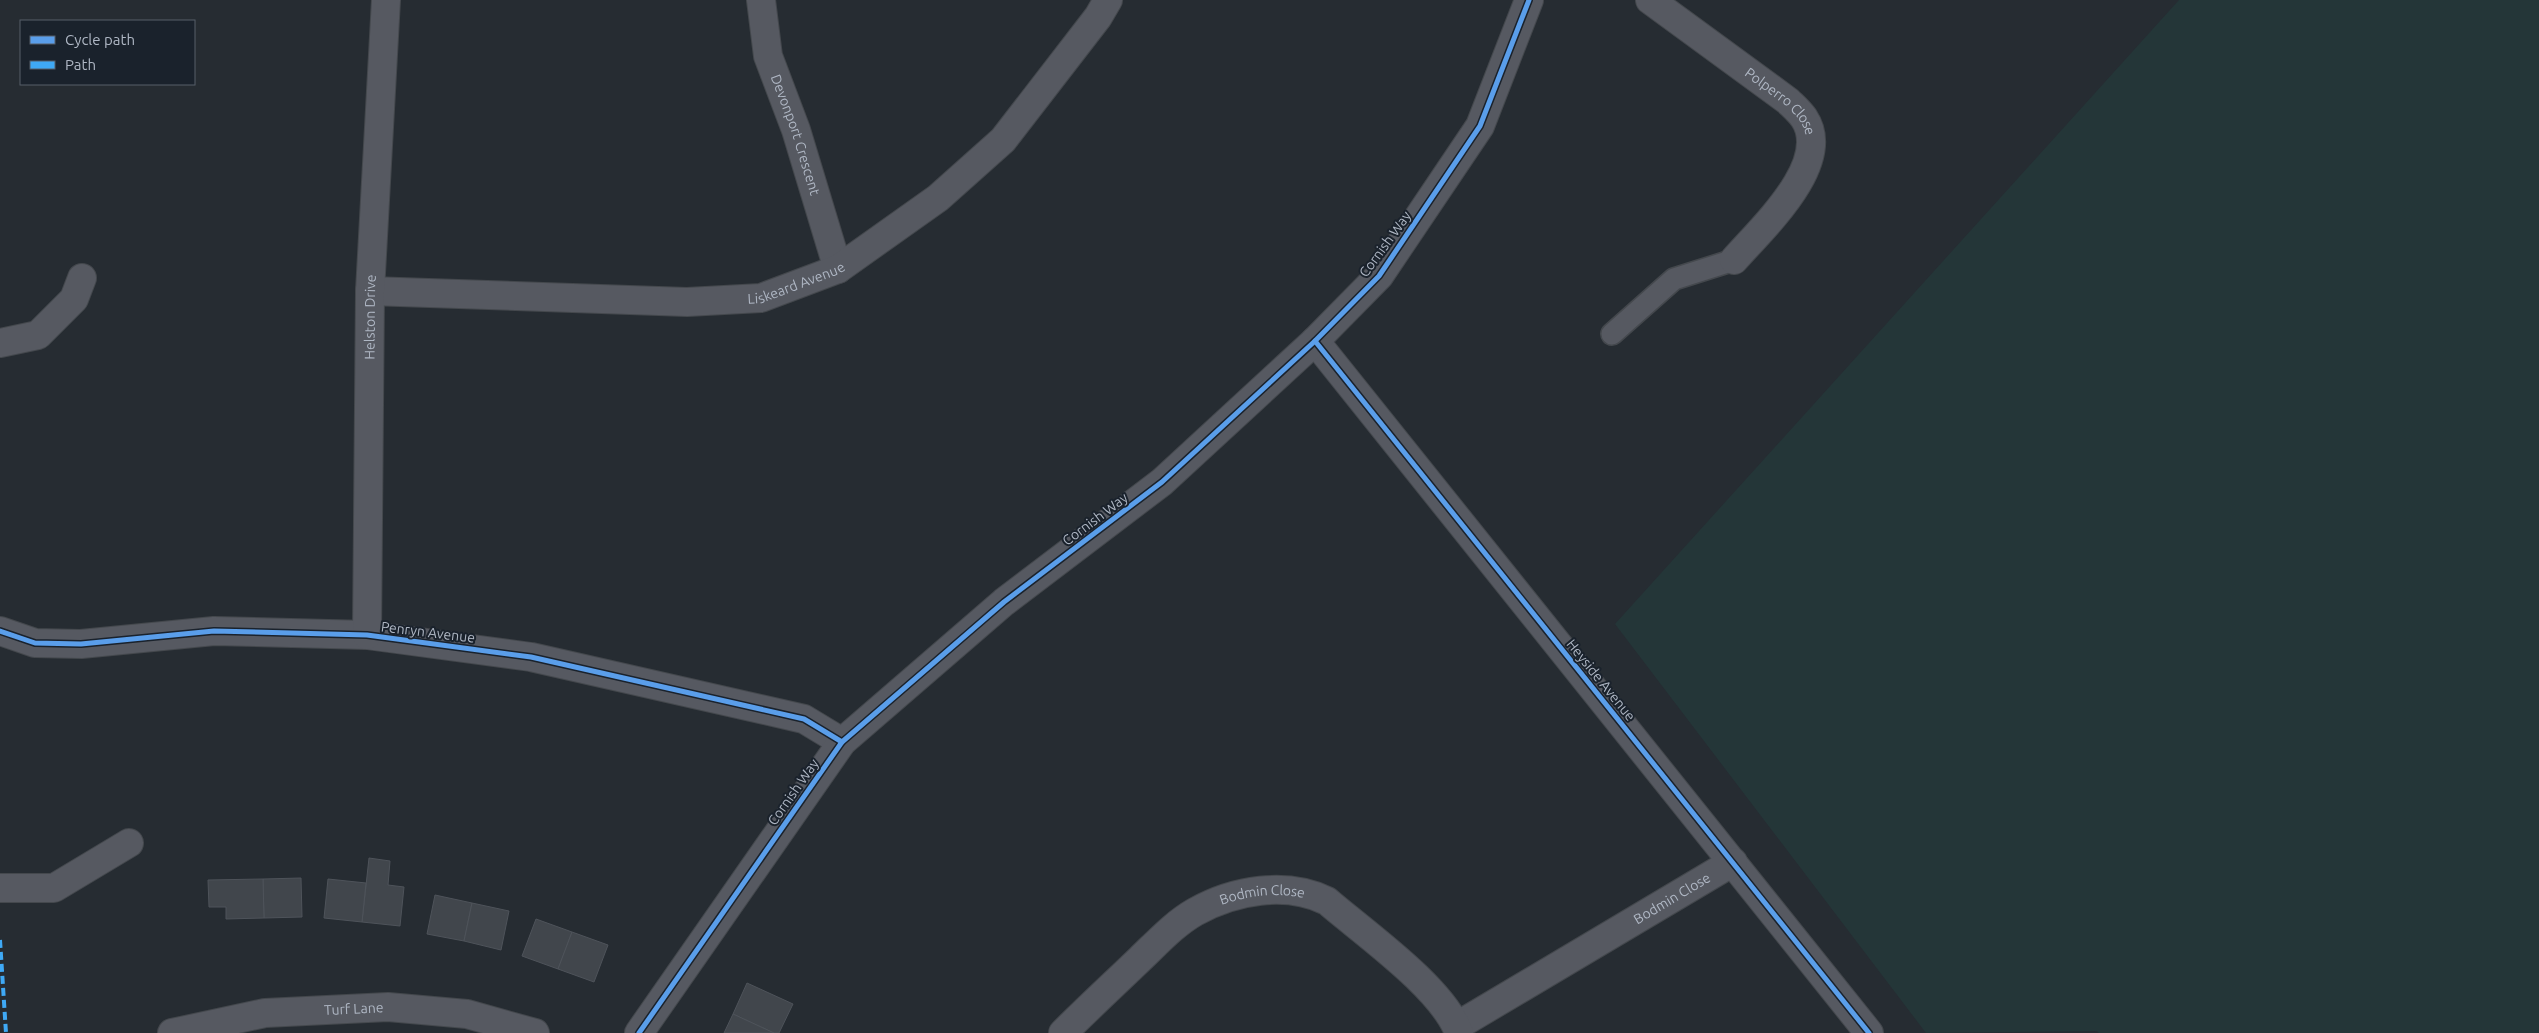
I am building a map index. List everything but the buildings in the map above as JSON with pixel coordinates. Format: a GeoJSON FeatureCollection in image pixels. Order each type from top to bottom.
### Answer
{"type":"FeatureCollection","features":[{"type":"Feature","properties":{"kind":"street","name":"Helston Drive"},"geometry":{"type":"LineString","coordinates":[[367,635],[370,291],[386,0]]}},
{"type":"Feature","properties":{"kind":"street","name":"Devonport Crescent"},"geometry":{"type":"LineString","coordinates":[[761,0],[768,56],[796,130],[838,269]]}},
{"type":"Feature","properties":{"kind":"street","name":"Liskeard Avenue"},"geometry":{"type":"LineString","coordinates":[[370,291],[687,302],[761,298],[838,269],[938,198],[1002,140],[1098,17],[1108,0]]}},
{"type":"Feature","properties":{"kind":"street","name":"Cornish Way"},"geometry":{"type":"LineString","coordinates":[[639,1033],[842,742],[1004,602],[1162,482],[1315,341],[1379,276],[1480,126],[1528,0]]}},
{"type":"Feature","properties":{"kind":"street","name":"Polperro Close"},"geometry":{"type":"LineString","coordinates":[[1650,0],[1788,101],[1804,118],[1810,136],[1810,153],[1805,171],[1790,195],[1734,260]]}},
{"type":"Feature","properties":{"kind":"street"},"geometry":{"type":"LineString","coordinates":[[0,343],[38,335],[74,299],[82,278]]}},
{"type":"Feature","properties":{"kind":"street","name":"Heyside Avenue"},"geometry":{"type":"LineString","coordinates":[[1315,341],[1869,1033]]}},
{"type":"Feature","properties":{"kind":"street","name":"Penryn Avenue"},"geometry":{"type":"LineString","coordinates":[[0,631],[35,644],[81,644],[214,631],[367,635],[531,657],[654,684],[804,718],[842,742]]}},
{"type":"Feature","properties":{"kind":"street"},"geometry":{"type":"LineString","coordinates":[[0,888],[54,888],[129,843]]}},
{"type":"Feature","properties":{"kind":"street","name":"Bodmin Close"},"geometry":{"type":"LineString","coordinates":[[1063,1033],[1174,928],[1194,913],[1216,902],[1248,893],[1272,890],[1312,894],[1326,901],[1425,984],[1443,1005],[1458,1030],[1733,862]]}},
{"type":"Feature","properties":{"kind":"street","name":"Turf Lane"},"geometry":{"type":"LineString","coordinates":[[172,1033],[265,1013],[388,1007],[467,1014],[535,1033]]}},
{"type":"Feature","properties":{"kind":"lane"},"geometry":{"type":"LineString","coordinates":[[1612,334],[1674,279],[1734,260]]}},
{"type":"Feature","properties":{"kind":"shaded area"},"geometry":{"type":"Polygon","coordinates":[[[2179,0],[2539,0],[2539,1033],[2099,1033],[2097,1031],[1926,1033],[1615,624],[2179,0]]]}},
{"type":"Feature","properties":{"kind":"marked path"},"geometry":{"type":"LineString","coordinates":[[0,940],[6,1033]]}},
{"type":"Feature","properties":{"kind":"cycle path"},"geometry":{"type":"LineString","coordinates":[[639,1033],[842,742],[1004,602],[1162,482],[1315,341],[1379,276],[1480,126],[1529,0]]}},
{"type":"Feature","properties":{"kind":"cycle path"},"geometry":{"type":"LineString","coordinates":[[1315,341],[1869,1033]]}},
{"type":"Feature","properties":{"kind":"cycle path"},"geometry":{"type":"LineString","coordinates":[[0,631],[35,643],[81,644],[214,631],[367,635],[531,657],[804,719],[842,742]]}}]}
